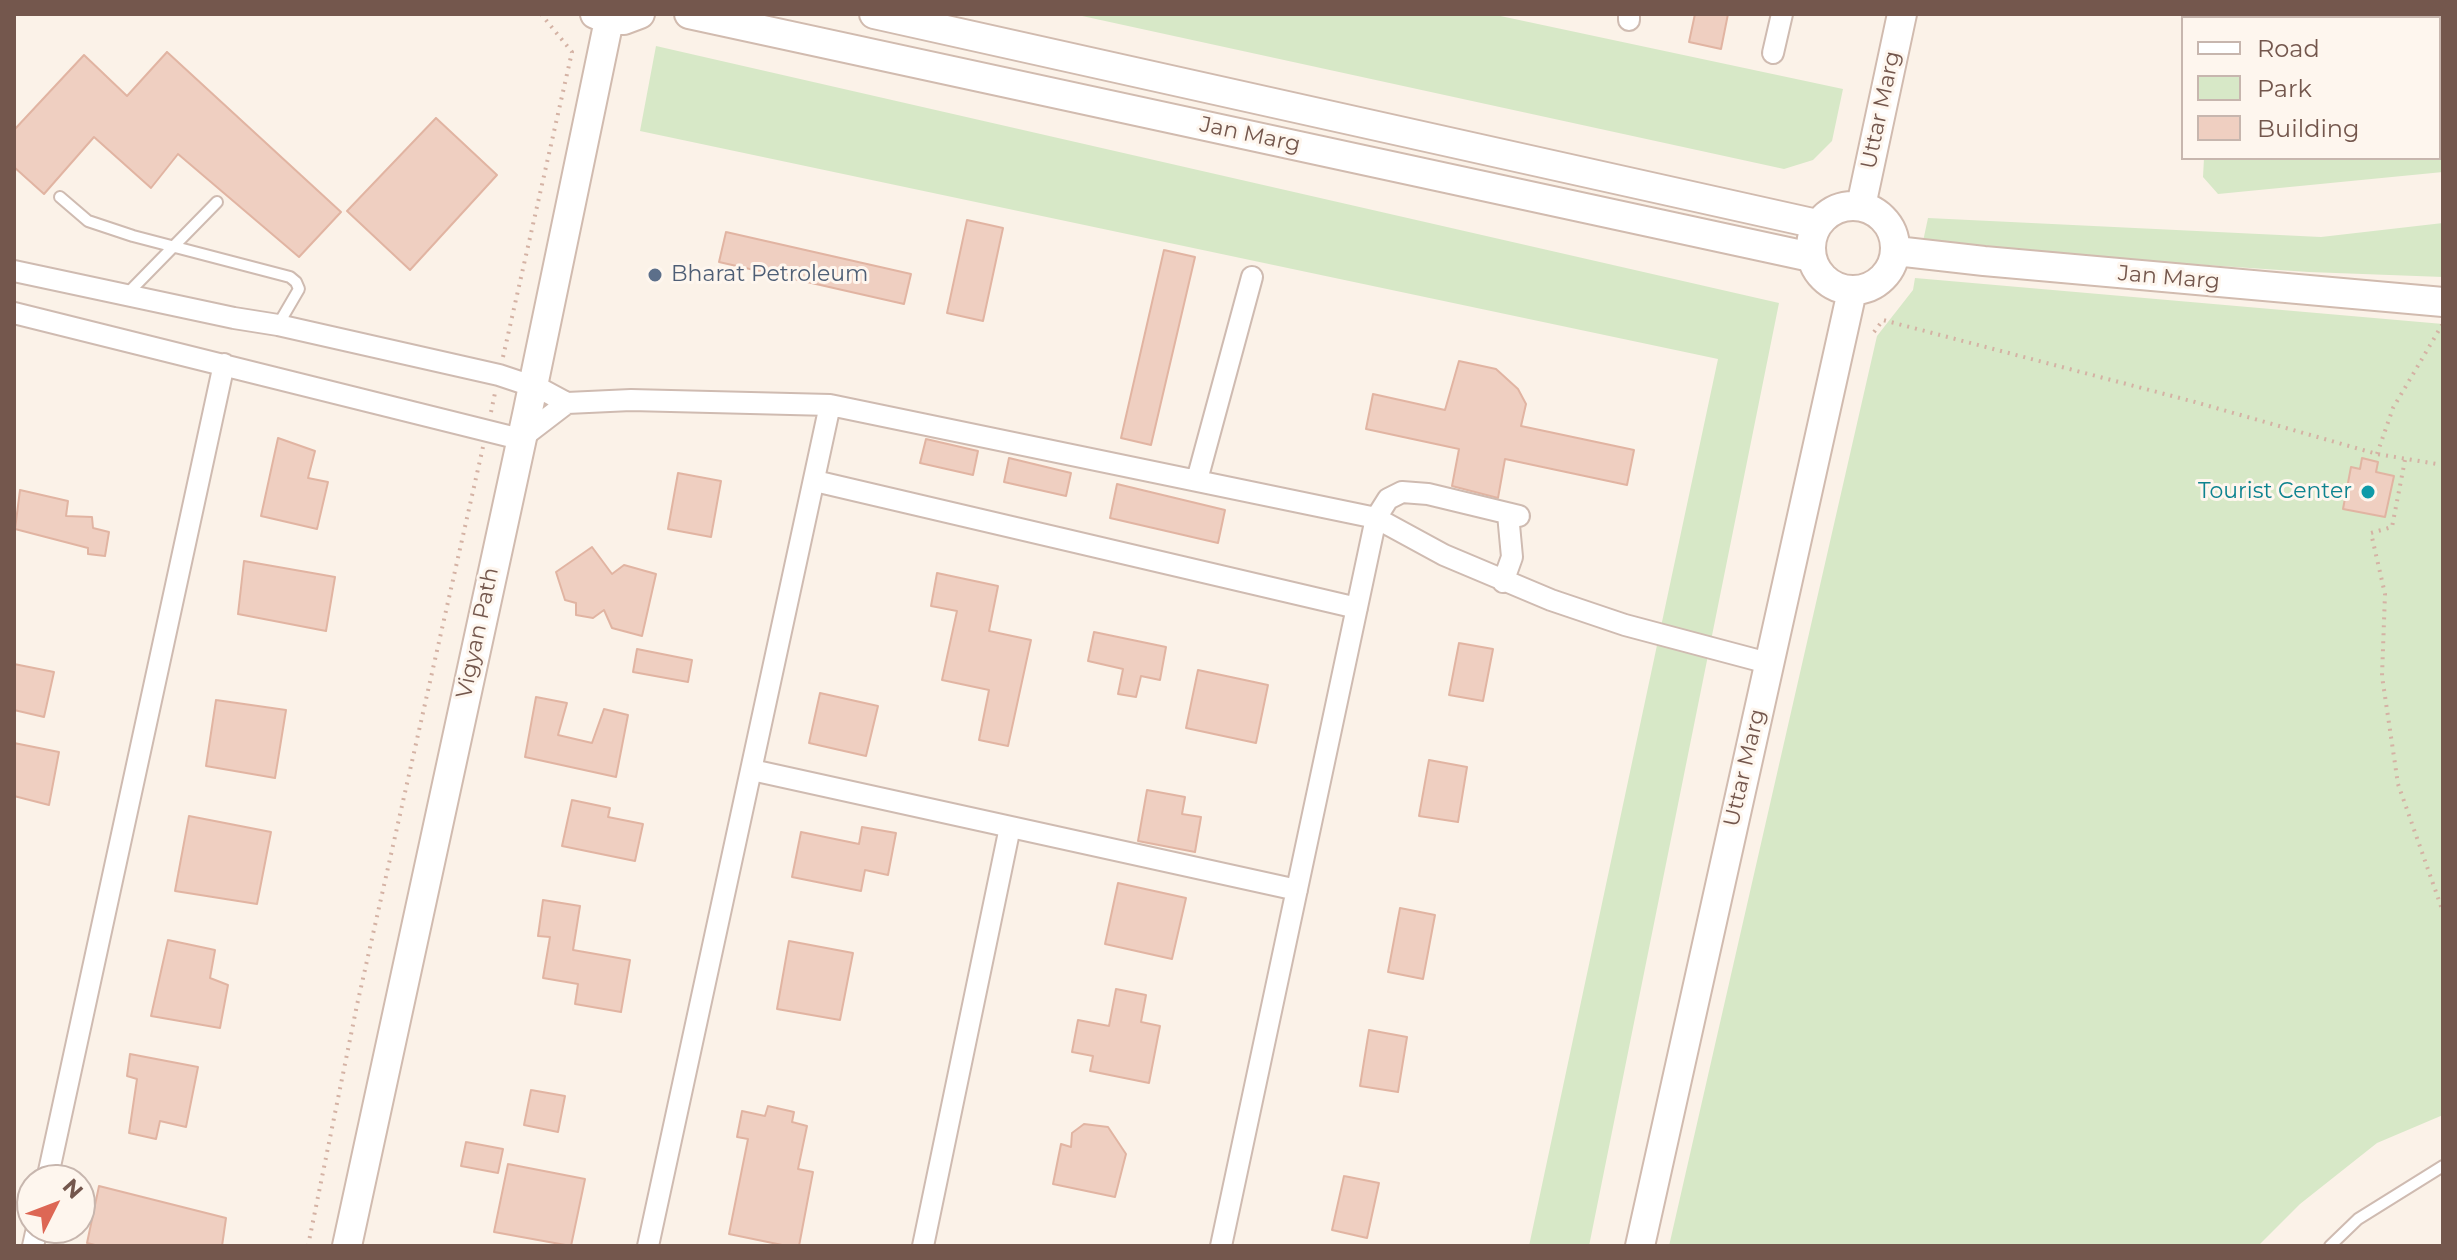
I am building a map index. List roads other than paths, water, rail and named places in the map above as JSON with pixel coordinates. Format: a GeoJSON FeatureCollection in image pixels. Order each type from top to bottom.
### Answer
{"type":"FeatureCollection","features":[{"type":"Feature","properties":{"kind":"main road"},"geometry":{"type":"LineString","coordinates":[[602,17],[624,20],[640,14]]}},
{"type":"Feature","properties":{"kind":"main road","name":"Jan Marg"},"geometry":{"type":"LineString","coordinates":[[689,14],[1811,257]]}},
{"type":"Feature","properties":{"kind":"main road","name":"Jan Marg"},"geometry":{"type":"LineString","coordinates":[[874,14],[1817,224]]}},
{"type":"Feature","properties":{"kind":"main road","name":"Uttar Marg"},"geometry":{"type":"LineString","coordinates":[[1861,206],[1902,14]]}},
{"type":"Feature","properties":{"kind":"main road","name":"Vigyan Path"},"geometry":{"type":"LineString","coordinates":[[347,1246],[533,386],[602,17]]}},
{"type":"Feature","properties":{"kind":"main road"},"geometry":{"type":"LineString","coordinates":[[1847,205],[1875,211],[1888,223],[1894,236],[1896,251],[1890,270],[1877,283],[1860,290],[1852,291],[1829,283],[1818,272],[1811,257],[1811,240],[1817,224],[1829,212],[1847,205]]}},
{"type":"Feature","properties":{"kind":"main road","name":"Jan Marg"},"geometry":{"type":"LineString","coordinates":[[1896,251],[2443,302]]}},
{"type":"Feature","properties":{"kind":"main road","name":"Uttar Marg"},"geometry":{"type":"LineString","coordinates":[[1640,1246],[1852,291]]}},
{"type":"Feature","properties":{"kind":"street"},"geometry":{"type":"LineString","coordinates":[[1773,53],[1782,14]]}},
{"type":"Feature","properties":{"kind":"street"},"geometry":{"type":"LineString","coordinates":[[14,271],[278,325],[499,375],[533,386],[567,403],[631,400],[830,405],[1376,518],[1444,555],[1503,582],[1625,625],[1768,663]]}},
{"type":"Feature","properties":{"kind":"street"},"geometry":{"type":"LineString","coordinates":[[1197,480],[1252,277]]}},
{"type":"Feature","properties":{"kind":"street"},"geometry":{"type":"LineString","coordinates":[[14,313],[520,439],[567,403]]}},
{"type":"Feature","properties":{"kind":"street"},"geometry":{"type":"LineString","coordinates":[[50,1164],[224,364]]}},
{"type":"Feature","properties":{"kind":"street"},"geometry":{"type":"LineString","coordinates":[[648,1246],[830,405]]}},
{"type":"Feature","properties":{"kind":"street"},"geometry":{"type":"LineString","coordinates":[[815,481],[1357,608]]}},
{"type":"Feature","properties":{"kind":"street"},"geometry":{"type":"LineString","coordinates":[[1221,1246],[1376,518],[1388,499],[1402,492],[1428,494],[1513,515],[1512,557],[1503,582]]}},
{"type":"Feature","properties":{"kind":"street"},"geometry":{"type":"LineString","coordinates":[[752,770],[1297,890]]}},
{"type":"Feature","properties":{"kind":"street"},"geometry":{"type":"LineString","coordinates":[[923,1246],[1010,827]]}},
{"type":"Feature","properties":{"kind":"lane"},"geometry":{"type":"LineString","coordinates":[[60,197],[88,221],[290,277],[299,289],[278,325]]}},
{"type":"Feature","properties":{"kind":"lane"},"geometry":{"type":"LineString","coordinates":[[126,295],[217,202]]}},
{"type":"Feature","properties":{"kind":"lane"},"geometry":{"type":"LineString","coordinates":[[2330,1246],[2358,1219],[2443,1166]]}},
{"type":"Feature","properties":{"kind":"place","name":"Bharat Petroleum"},"geometry":{"type":"Point","coordinates":[655,275]}},
{"type":"Feature","properties":{"kind":"place","name":"Tourist Center"},"geometry":{"type":"Point","coordinates":[2368,492]}}]}
